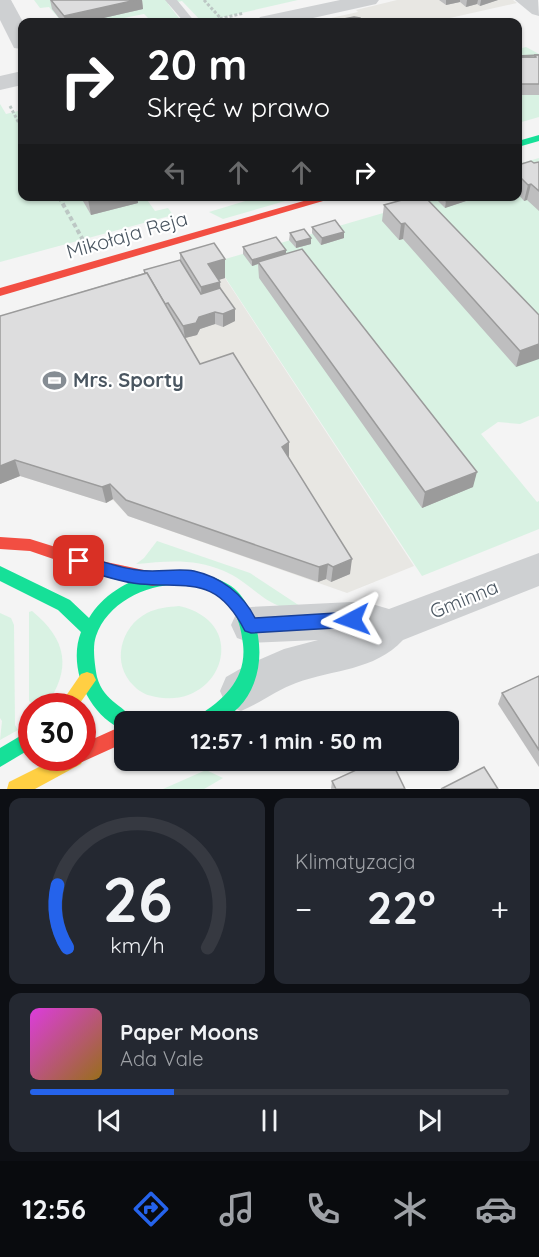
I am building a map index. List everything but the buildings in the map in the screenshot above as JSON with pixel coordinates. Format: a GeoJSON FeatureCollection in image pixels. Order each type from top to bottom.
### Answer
{"type":"FeatureCollection","features":[{"type":"Feature","properties":{"kind":"street"},"geometry":{"type":"LineString","coordinates":[[1,0],[18,35]]}},
{"type":"Feature","properties":{"kind":"street"},"geometry":{"type":"LineString","coordinates":[[286,18],[369,0]]}},
{"type":"Feature","properties":{"kind":"street"},"geometry":{"type":"LineString","coordinates":[[525,0],[539,10]]}},
{"type":"Feature","properties":{"kind":"street"},"geometry":{"type":"LineString","coordinates":[[3,91],[18,81]]}},
{"type":"Feature","properties":{"kind":"street"},"geometry":{"type":"LineString","coordinates":[[522,143],[539,138]]}},
{"type":"Feature","properties":{"kind":"street","name":"Mikołaja Reja"},"geometry":{"type":"LineString","coordinates":[[0,292],[319,201]]}},
{"type":"Feature","properties":{"kind":"street"},"geometry":{"type":"LineString","coordinates":[[0,543],[30,545],[97,567],[153,579]]}},
{"type":"Feature","properties":{"kind":"street","name":"Gminna"},"geometry":{"type":"LineString","coordinates":[[241,692],[286,668],[363,647],[375,641],[389,627],[539,569]]}},
{"type":"Feature","properties":{"kind":"street"},"geometry":{"type":"LineString","coordinates":[[0,573],[64,605],[90,629]]}},
{"type":"Feature","properties":{"kind":"street"},"geometry":{"type":"LineString","coordinates":[[114,715],[98,701],[87,680],[84,663],[85,646],[90,629],[115,597],[133,586],[153,579],[173,576],[193,578],[229,595],[242,609],[251,625],[254,659],[249,676],[241,692],[230,705],[221,711]]}},
{"type":"Feature","properties":{"kind":"street"},"geometry":{"type":"LineString","coordinates":[[251,625],[359,620],[389,627]]}},
{"type":"Feature","properties":{"kind":"street"},"geometry":{"type":"LineString","coordinates":[[78,693],[87,680]]}},
{"type":"Feature","properties":{"kind":"street"},"geometry":{"type":"LineString","coordinates":[[96,747],[114,739]]}},
{"type":"Feature","properties":{"kind":"street"},"geometry":{"type":"LineString","coordinates":[[0,758],[18,747]]}},
{"type":"Feature","properties":{"kind":"street"},"geometry":{"type":"LineString","coordinates":[[16,789],[50,771]]}},
{"type":"Feature","properties":{"kind":"lane"},"geometry":{"type":"LineString","coordinates":[[171,0],[187,18]]}},
{"type":"Feature","properties":{"kind":"path"},"geometry":{"type":"LineString","coordinates":[[204,0],[220,18]]}},
{"type":"Feature","properties":{"kind":"path"},"geometry":{"type":"LineString","coordinates":[[3,91],[18,121]]}},
{"type":"Feature","properties":{"kind":"path"},"geometry":{"type":"LineString","coordinates":[[62,201],[83,240]]}},
{"type":"Feature","properties":{"kind":"shaded area"},"geometry":{"type":"Polygon","coordinates":[[[397,0],[513,0],[517,3],[450,18],[331,18],[358,12],[356,10],[397,0]]]}},
{"type":"Feature","properties":{"kind":"shaded area"},"geometry":{"type":"Polygon","coordinates":[[[215,262],[414,566],[347,593],[128,516],[113,500],[106,503],[20,476],[0,484],[0,331],[215,262]]]}},
{"type":"Feature","properties":{"kind":"green space"},"geometry":{"type":"Polygon","coordinates":[[[34,0],[298,0],[219,18],[198,18],[182,1],[168,4],[179,18],[148,18],[144,14],[124,18],[59,18],[49,7],[40,8],[34,0]]]}},
{"type":"Feature","properties":{"kind":"green space"},"geometry":{"type":"Polygon","coordinates":[[[526,47],[539,54],[539,117],[522,122],[522,48],[526,47]]]}},
{"type":"Feature","properties":{"kind":"green space"},"geometry":{"type":"Polygon","coordinates":[[[0,104],[6,114],[18,111],[18,201],[148,201],[155,211],[168,208],[173,215],[0,262],[0,104]]]}},
{"type":"Feature","properties":{"kind":"green space"},"geometry":{"type":"Polygon","coordinates":[[[539,158],[539,416],[520,424],[498,422],[481,434],[537,502],[539,501],[539,529],[422,576],[215,262],[424,201],[522,201],[522,163],[539,158]]]}},
{"type":"Feature","properties":{"kind":"green space"},"geometry":{"type":"Polygon","coordinates":[[[245,201],[285,201],[223,219],[209,212],[245,201]]]}},
{"type":"Feature","properties":{"kind":"green space"},"geometry":{"type":"Polygon","coordinates":[[[157,541],[250,573],[306,610],[281,607],[235,576],[202,564],[159,562],[136,564],[144,558],[157,541]]]}},
{"type":"Feature","properties":{"kind":"green space"},"geometry":{"type":"Polygon","coordinates":[[[179,606],[201,615],[215,628],[221,644],[220,660],[213,676],[201,688],[184,696],[163,698],[147,695],[134,686],[123,667],[121,657],[125,636],[130,627],[147,613],[179,606]]]}},
{"type":"Feature","properties":{"kind":"green space"},"geometry":{"type":"Polygon","coordinates":[[[32,611],[44,622],[59,644],[62,667],[60,679],[53,693],[29,693],[29,612],[32,611]]]}},
{"type":"Feature","properties":{"kind":"green space"},"geometry":{"type":"Polygon","coordinates":[[[0,613],[11,618],[14,625],[15,725],[18,730],[0,740],[2,721],[0,718],[0,613]]]}},
{"type":"Feature","properties":{"kind":"green space"},"geometry":{"type":"Polygon","coordinates":[[[204,771],[223,778],[204,789],[163,789],[204,771]]]}},
{"type":"Feature","properties":{"kind":"traffic: fast"},"geometry":{"type":"LineString","coordinates":[[522,143],[539,138]]}},
{"type":"Feature","properties":{"kind":"traffic: fast"},"geometry":{"type":"LineString","coordinates":[[0,573],[64,605],[90,629]]}},
{"type":"Feature","properties":{"kind":"traffic: fast"},"geometry":{"type":"LineString","coordinates":[[114,714],[101,703],[91,686],[87,666],[89,633],[99,616],[112,602],[129,590],[148,582],[167,578],[188,578],[207,582],[225,591],[234,600],[246,621],[252,648],[249,674],[237,696],[221,711]]}},
{"type":"Feature","properties":{"kind":"traffic: fast"},"geometry":{"type":"LineString","coordinates":[[0,758],[18,747]]}},
{"type":"Feature","properties":{"kind":"traffic: slow"},"geometry":{"type":"LineString","coordinates":[[78,693],[87,680]]}},
{"type":"Feature","properties":{"kind":"traffic: slow"},"geometry":{"type":"LineString","coordinates":[[16,789],[50,771]]}},
{"type":"Feature","properties":{"kind":"traffic: jam"},"geometry":{"type":"LineString","coordinates":[[0,292],[318,201]]}},
{"type":"Feature","properties":{"kind":"traffic: jam"},"geometry":{"type":"LineString","coordinates":[[0,543],[30,545],[97,567],[153,579]]}},
{"type":"Feature","properties":{"kind":"traffic: jam"},"geometry":{"type":"LineString","coordinates":[[96,747],[114,739]]}},
{"type":"Feature","properties":{"kind":"place","name":"Mrs. Sporty"},"geometry":{"type":"Point","coordinates":[55,380]}},
{"type":"Feature","properties":{"kind":"route"},"geometry":{"type":"LineString","coordinates":[[79,561],[138,577],[193,578],[212,585],[229,595],[242,609],[251,625],[352,620]]}}]}
